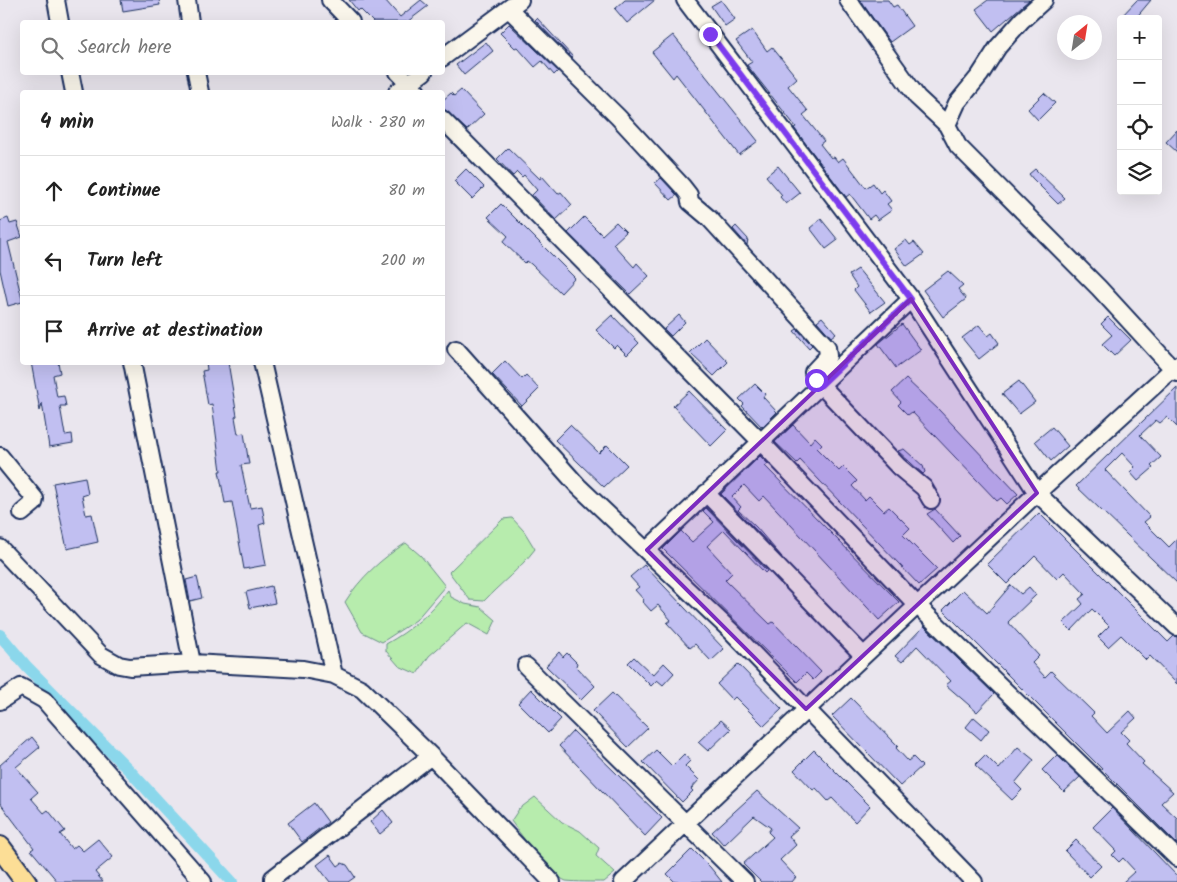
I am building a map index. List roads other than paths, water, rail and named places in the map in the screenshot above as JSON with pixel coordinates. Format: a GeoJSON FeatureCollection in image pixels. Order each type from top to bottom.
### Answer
{"type":"FeatureCollection","features":[{"type":"Feature","properties":{"kind":"main road"},"geometry":{"type":"LineString","coordinates":[[0,847],[26,882]]}},
{"type":"Feature","properties":{"kind":"street"},"geometry":{"type":"LineString","coordinates":[[56,0],[60,20]]}},
{"type":"Feature","properties":{"kind":"street"},"geometry":{"type":"LineString","coordinates":[[187,0],[190,20]]}},
{"type":"Feature","properties":{"kind":"street"},"geometry":{"type":"LineString","coordinates":[[330,0],[349,20]]}},
{"type":"Feature","properties":{"kind":"street"},"geometry":{"type":"LineString","coordinates":[[685,0],[911,299],[1037,493],[1177,627]]}},
{"type":"Feature","properties":{"kind":"street"},"geometry":{"type":"LineString","coordinates":[[623,882],[917,604],[1037,493],[1176,369],[1099,288],[958,146],[947,125],[917,97],[848,0]]}},
{"type":"Feature","properties":{"kind":"street"},"geometry":{"type":"LineString","coordinates":[[947,125],[956,103],[980,75],[998,48],[1039,2]]}},
{"type":"Feature","properties":{"kind":"street"},"geometry":{"type":"LineString","coordinates":[[445,56],[515,4],[682,186],[689,195],[690,202],[709,218],[827,347],[828,356],[813,372],[816,380],[900,467],[924,488],[931,500]]}},
{"type":"Feature","properties":{"kind":"street"},"geometry":{"type":"LineString","coordinates":[[71,75],[74,90]]}},
{"type":"Feature","properties":{"kind":"street"},"geometry":{"type":"LineString","coordinates":[[197,75],[200,90]]}},
{"type":"Feature","properties":{"kind":"street"},"geometry":{"type":"LineString","coordinates":[[405,85],[420,75]]}},
{"type":"Feature","properties":{"kind":"street"},"geometry":{"type":"LineString","coordinates":[[445,122],[761,442],[917,604],[1177,858]]}},
{"type":"Feature","properties":{"kind":"street"},"geometry":{"type":"LineString","coordinates":[[647,550],[911,299]]}},
{"type":"Feature","properties":{"kind":"street"},"geometry":{"type":"LineString","coordinates":[[456,349],[578,486],[732,632],[974,882]]}},
{"type":"Feature","properties":{"kind":"street"},"geometry":{"type":"LineString","coordinates":[[133,365],[192,663]]}},
{"type":"Feature","properties":{"kind":"street"},"geometry":{"type":"LineString","coordinates":[[263,365],[334,675]]}},
{"type":"Feature","properties":{"kind":"street"},"geometry":{"type":"LineString","coordinates":[[0,456],[35,499],[28,508]]}},
{"type":"Feature","properties":{"kind":"street"},"geometry":{"type":"LineString","coordinates":[[706,494],[863,655]]}},
{"type":"Feature","properties":{"kind":"street"},"geometry":{"type":"LineString","coordinates":[[0,548],[101,655],[119,665],[130,667],[192,663],[303,670],[334,675],[362,689],[431,756],[552,882]]}},
{"type":"Feature","properties":{"kind":"street"},"geometry":{"type":"LineString","coordinates":[[526,666],[745,882]]}},
{"type":"Feature","properties":{"kind":"street"},"geometry":{"type":"LineString","coordinates":[[0,700],[21,687],[44,700],[203,882]]}},
{"type":"Feature","properties":{"kind":"street"},"geometry":{"type":"LineString","coordinates":[[273,882],[273,878],[431,756]]}},
{"type":"Feature","properties":{"kind":"waterway"},"geometry":{"type":"LineString","coordinates":[[0,635],[27,667],[130,771],[232,882]]}}]}
